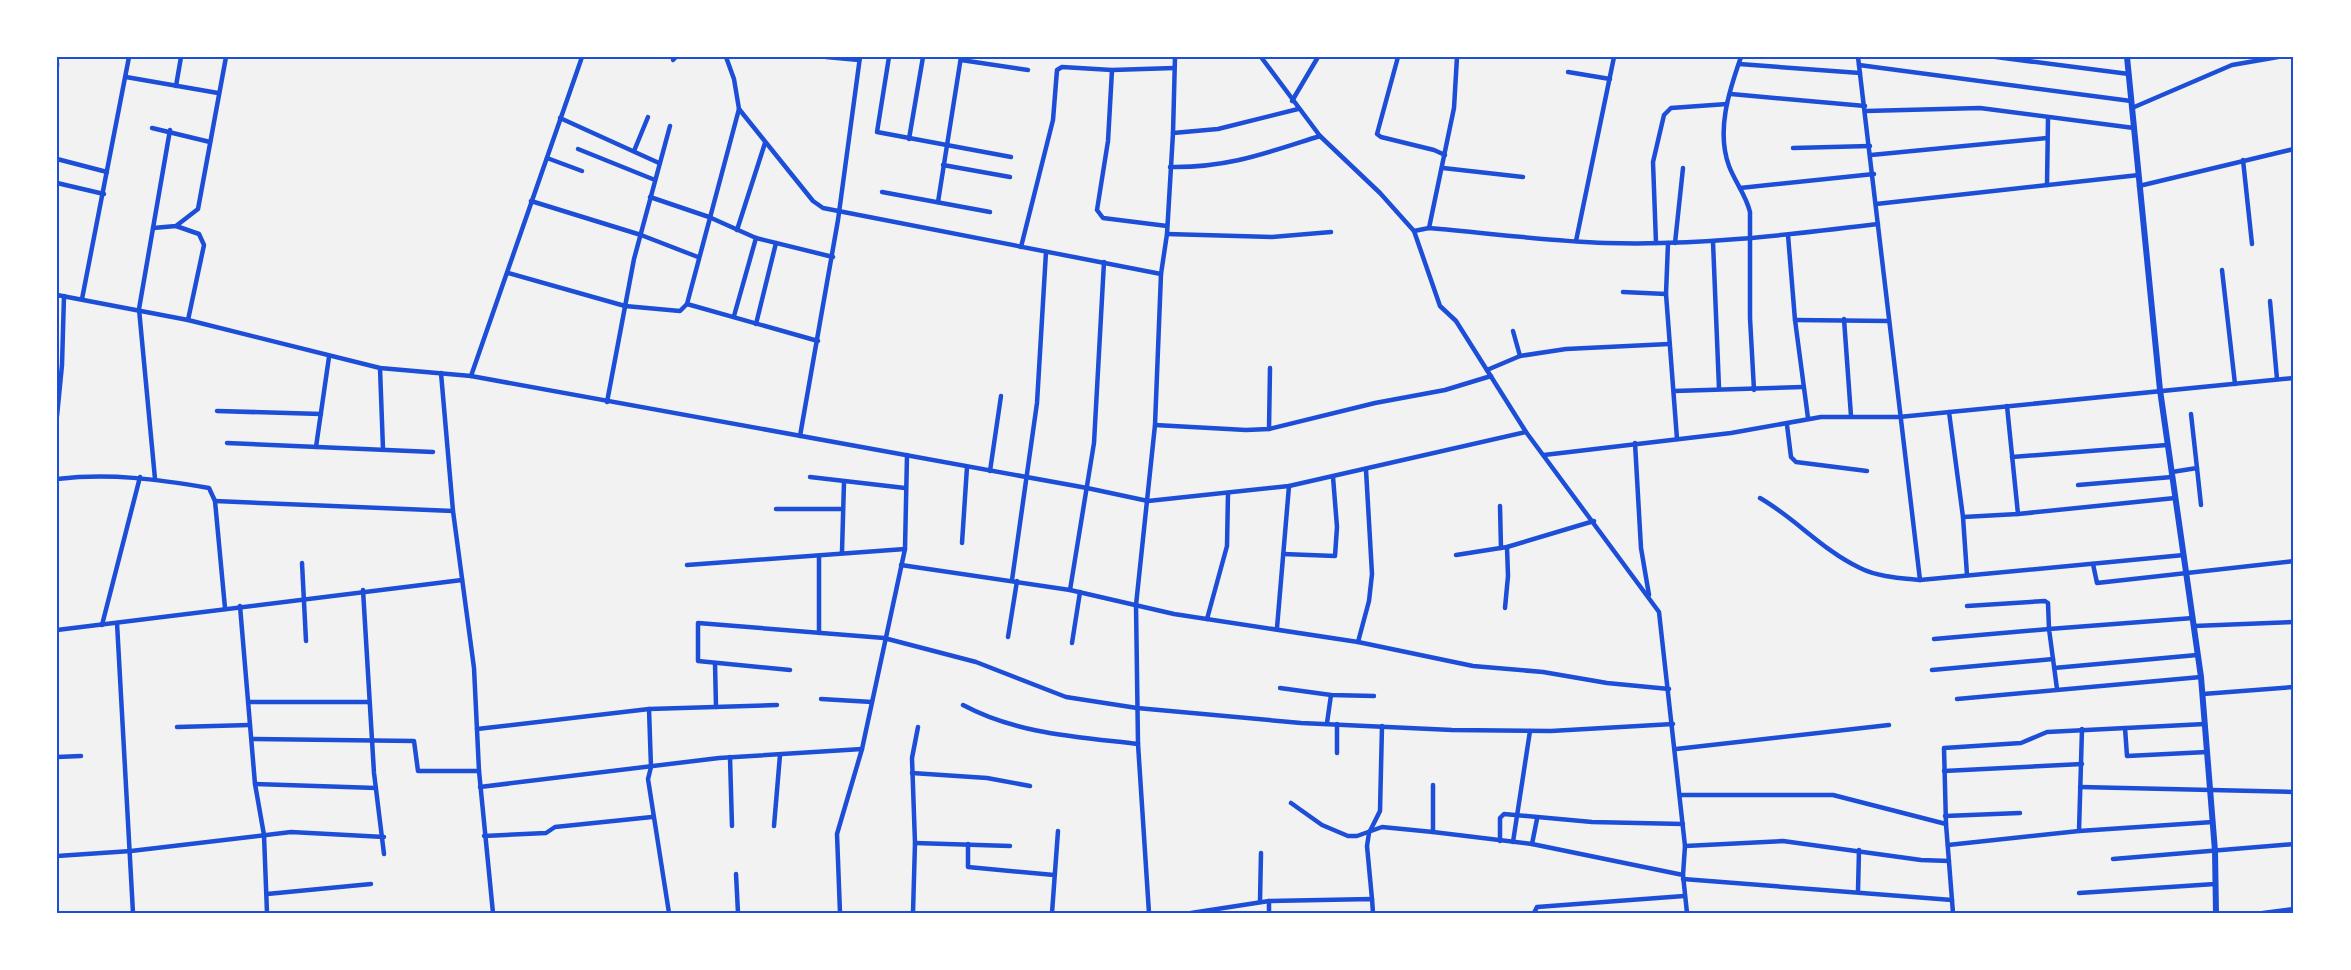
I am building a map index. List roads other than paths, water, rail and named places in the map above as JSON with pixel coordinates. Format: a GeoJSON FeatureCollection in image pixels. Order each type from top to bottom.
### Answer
{"type":"FeatureCollection","features":[{"type":"Feature","properties":{"kind":"street"},"geometry":{"type":"LineString","coordinates":[[82,299],[129,57]]}},
{"type":"Feature","properties":{"kind":"street"},"geometry":{"type":"LineString","coordinates":[[176,86],[182,57]]}},
{"type":"Feature","properties":{"kind":"street"},"geometry":{"type":"LineString","coordinates":[[176,226],[198,209],[226,57]]}},
{"type":"Feature","properties":{"kind":"street"},"geometry":{"type":"LineString","coordinates":[[471,376],[582,57]]}},
{"type":"Feature","properties":{"kind":"street"},"geometry":{"type":"LineString","coordinates":[[508,273],[625,306],[680,311],[687,304],[739,109],[734,79],[726,57]]}},
{"type":"Feature","properties":{"kind":"street"},"geometry":{"type":"LineString","coordinates":[[800,436],[832,257],[860,59],[826,57]]}},
{"type":"Feature","properties":{"kind":"street"},"geometry":{"type":"LineString","coordinates":[[889,57],[877,132],[1011,157]]}},
{"type":"Feature","properties":{"kind":"street"},"geometry":{"type":"LineString","coordinates":[[909,139],[923,57]]}},
{"type":"Feature","properties":{"kind":"street"},"geometry":{"type":"LineString","coordinates":[[1149,913],[1138,744],[1136,605],[1155,425],[1161,274],[1167,234],[1175,57]]}},
{"type":"Feature","properties":{"kind":"street"},"geometry":{"type":"LineString","coordinates":[[1261,57],[1320,136],[1380,194],[1414,231],[1440,306],[1456,321],[1526,432],[1594,521],[1659,612],[1670,689],[1683,824],[1685,846],[1683,877],[1687,913]]}},
{"type":"Feature","properties":{"kind":"street"},"geometry":{"type":"LineString","coordinates":[[1293,101],[1318,57]]}},
{"type":"Feature","properties":{"kind":"street"},"geometry":{"type":"LineString","coordinates":[[1398,57],[1377,134],[1445,155]]}},
{"type":"Feature","properties":{"kind":"street"},"geometry":{"type":"LineString","coordinates":[[1429,228],[1454,108],[1457,57]]}},
{"type":"Feature","properties":{"kind":"street"},"geometry":{"type":"LineString","coordinates":[[1576,241],[1614,57]]}},
{"type":"Feature","properties":{"kind":"street"},"geometry":{"type":"LineString","coordinates":[[1741,57],[1727,104],[1724,126],[1728,165],[1750,212],[1754,390]]}},
{"type":"Feature","properties":{"kind":"street"},"geometry":{"type":"LineString","coordinates":[[1858,57],[1874,174],[1899,417],[1920,580]]}},
{"type":"Feature","properties":{"kind":"street"},"geometry":{"type":"LineString","coordinates":[[1996,57],[2128,74]]}},
{"type":"Feature","properties":{"kind":"street"},"geometry":{"type":"LineString","coordinates":[[2127,57],[2160,390],[2203,694],[2215,851],[2216,913]]}},
{"type":"Feature","properties":{"kind":"street"},"geometry":{"type":"LineString","coordinates":[[1859,65],[2132,105],[2232,65],[2278,57]]}},
{"type":"Feature","properties":{"kind":"street"},"geometry":{"type":"LineString","coordinates":[[938,202],[961,58],[1028,70]]}},
{"type":"Feature","properties":{"kind":"street"},"geometry":{"type":"LineString","coordinates":[[1738,64],[1860,74]]}},
{"type":"Feature","properties":{"kind":"street"},"geometry":{"type":"LineString","coordinates":[[1021,248],[1053,120],[1057,70],[1062,67],[1112,70],[1174,68]]}},
{"type":"Feature","properties":{"kind":"street"},"geometry":{"type":"LineString","coordinates":[[1112,70],[1108,141],[1098,210],[1103,218],[1167,226]]}},
{"type":"Feature","properties":{"kind":"street"},"geometry":{"type":"LineString","coordinates":[[1568,72],[1610,79]]}},
{"type":"Feature","properties":{"kind":"street"},"geometry":{"type":"LineString","coordinates":[[126,77],[218,93]]}},
{"type":"Feature","properties":{"kind":"street"},"geometry":{"type":"LineString","coordinates":[[1731,94],[1865,108],[1980,108],[2048,119],[2134,128]]}},
{"type":"Feature","properties":{"kind":"street"},"geometry":{"type":"LineString","coordinates":[[1656,243],[1653,162],[1664,115],[1671,108],[1727,104]]}},
{"type":"Feature","properties":{"kind":"street"},"geometry":{"type":"LineString","coordinates":[[739,109],[813,201],[823,208],[1161,274]]}},
{"type":"Feature","properties":{"kind":"street"},"geometry":{"type":"LineString","coordinates":[[1173,133],[1218,129],[1298,109]]}},
{"type":"Feature","properties":{"kind":"street"},"geometry":{"type":"LineString","coordinates":[[634,151],[648,117]]}},
{"type":"Feature","properties":{"kind":"street"},"geometry":{"type":"LineString","coordinates":[[560,118],[659,163]]}},
{"type":"Feature","properties":{"kind":"street"},"geometry":{"type":"LineString","coordinates":[[2048,119],[2048,185]]}},
{"type":"Feature","properties":{"kind":"street"},"geometry":{"type":"LineString","coordinates":[[608,402],[625,306],[650,197],[670,126]]}},
{"type":"Feature","properties":{"kind":"street"},"geometry":{"type":"LineString","coordinates":[[152,128],[170,130],[210,142]]}},
{"type":"Feature","properties":{"kind":"street"},"geometry":{"type":"LineString","coordinates":[[155,479],[139,309],[170,130]]}},
{"type":"Feature","properties":{"kind":"street"},"geometry":{"type":"LineString","coordinates":[[1170,167],[1220,166],[1264,155],[1320,136]]}},
{"type":"Feature","properties":{"kind":"street"},"geometry":{"type":"LineString","coordinates":[[1871,155],[2047,138]]}},
{"type":"Feature","properties":{"kind":"street"},"geometry":{"type":"LineString","coordinates":[[737,230],[765,143]]}},
{"type":"Feature","properties":{"kind":"street"},"geometry":{"type":"LineString","coordinates":[[1793,148],[1869,146]]}},
{"type":"Feature","properties":{"kind":"street"},"geometry":{"type":"LineString","coordinates":[[578,149],[655,180]]}},
{"type":"Feature","properties":{"kind":"street"},"geometry":{"type":"LineString","coordinates":[[2139,186],[2242,160],[2294,150]]}},
{"type":"Feature","properties":{"kind":"street"},"geometry":{"type":"LineString","coordinates":[[547,158],[582,171]]}},
{"type":"Feature","properties":{"kind":"street"},"geometry":{"type":"LineString","coordinates":[[57,159],[107,172]]}},
{"type":"Feature","properties":{"kind":"street"},"geometry":{"type":"LineString","coordinates":[[2242,160],[2252,244]]}},
{"type":"Feature","properties":{"kind":"street"},"geometry":{"type":"LineString","coordinates":[[943,165],[1010,177]]}},
{"type":"Feature","properties":{"kind":"street"},"geometry":{"type":"LineString","coordinates":[[1443,168],[1523,177]]}},
{"type":"Feature","properties":{"kind":"street"},"geometry":{"type":"LineString","coordinates":[[1675,243],[1683,168]]}},
{"type":"Feature","properties":{"kind":"street"},"geometry":{"type":"LineString","coordinates":[[1740,188],[1874,174]]}},
{"type":"Feature","properties":{"kind":"street"},"geometry":{"type":"LineString","coordinates":[[1876,204],[2139,175]]}},
{"type":"Feature","properties":{"kind":"street"},"geometry":{"type":"LineString","coordinates":[[57,183],[104,194]]}},
{"type":"Feature","properties":{"kind":"street"},"geometry":{"type":"LineString","coordinates":[[882,192],[990,212]]}},
{"type":"Feature","properties":{"kind":"street"},"geometry":{"type":"LineString","coordinates":[[650,197],[756,238],[832,257]]}},
{"type":"Feature","properties":{"kind":"street"},"geometry":{"type":"LineString","coordinates":[[531,201],[641,235],[698,257]]}},
{"type":"Feature","properties":{"kind":"street"},"geometry":{"type":"LineString","coordinates":[[1414,231],[1429,228],[1576,241],[1675,243],[1749,239],[1878,224]]}},
{"type":"Feature","properties":{"kind":"street"},"geometry":{"type":"LineString","coordinates":[[153,228],[176,226],[199,234],[204,245],[188,320]]}},
{"type":"Feature","properties":{"kind":"street"},"geometry":{"type":"LineString","coordinates":[[1167,234],[1272,237],[1330,232]]}},
{"type":"Feature","properties":{"kind":"street"},"geometry":{"type":"LineString","coordinates":[[1788,235],[1795,320],[1808,418]]}},
{"type":"Feature","properties":{"kind":"street"},"geometry":{"type":"LineString","coordinates":[[734,316],[756,238]]}},
{"type":"Feature","properties":{"kind":"street"},"geometry":{"type":"LineString","coordinates":[[1713,242],[1719,388]]}},
{"type":"Feature","properties":{"kind":"street"},"geometry":{"type":"LineString","coordinates":[[756,324],[776,243]]}},
{"type":"Feature","properties":{"kind":"street"},"geometry":{"type":"LineString","coordinates":[[1668,243],[1666,294],[1677,439]]}},
{"type":"Feature","properties":{"kind":"street"},"geometry":{"type":"LineString","coordinates":[[1008,637],[1037,403],[1046,252]]}},
{"type":"Feature","properties":{"kind":"street"},"geometry":{"type":"LineString","coordinates":[[1070,590],[1087,488],[1095,422],[1104,262]]}},
{"type":"Feature","properties":{"kind":"street"},"geometry":{"type":"LineString","coordinates":[[2222,270],[2235,384]]}},
{"type":"Feature","properties":{"kind":"street"},"geometry":{"type":"LineString","coordinates":[[1623,292],[1666,294]]}},
{"type":"Feature","properties":{"kind":"street"},"geometry":{"type":"LineString","coordinates":[[57,295],[188,320],[380,368],[471,376],[1148,501],[1289,486],[1526,432]]}},
{"type":"Feature","properties":{"kind":"street"},"geometry":{"type":"LineString","coordinates":[[57,416],[64,296]]}},
{"type":"Feature","properties":{"kind":"street"},"geometry":{"type":"LineString","coordinates":[[2270,301],[2277,379]]}},
{"type":"Feature","properties":{"kind":"street"},"geometry":{"type":"LineString","coordinates":[[687,304],[818,341]]}},
{"type":"Feature","properties":{"kind":"street"},"geometry":{"type":"LineString","coordinates":[[1844,319],[1851,416]]}},
{"type":"Feature","properties":{"kind":"street"},"geometry":{"type":"LineString","coordinates":[[1795,320],[1889,321]]}},
{"type":"Feature","properties":{"kind":"street"},"geometry":{"type":"LineString","coordinates":[[1513,331],[1520,356]]}},
{"type":"Feature","properties":{"kind":"street"},"geometry":{"type":"LineString","coordinates":[[1487,370],[1520,356],[1566,349],[1669,344]]}},
{"type":"Feature","properties":{"kind":"street"},"geometry":{"type":"LineString","coordinates":[[316,447],[329,357]]}},
{"type":"Feature","properties":{"kind":"street"},"geometry":{"type":"LineString","coordinates":[[380,368],[383,449]]}},
{"type":"Feature","properties":{"kind":"street"},"geometry":{"type":"LineString","coordinates":[[1269,429],[1270,368]]}},
{"type":"Feature","properties":{"kind":"street"},"geometry":{"type":"LineString","coordinates":[[441,374],[453,512],[474,668],[480,787],[493,913]]}},
{"type":"Feature","properties":{"kind":"street"},"geometry":{"type":"LineString","coordinates":[[1155,425],[1246,430],[1269,429],[1467,385],[1491,376]]}},
{"type":"Feature","properties":{"kind":"street"},"geometry":{"type":"LineString","coordinates":[[1544,455],[1787,424],[1808,418],[1899,417],[2294,378]]}},
{"type":"Feature","properties":{"kind":"street"},"geometry":{"type":"LineString","coordinates":[[1674,391],[1803,387]]}},
{"type":"Feature","properties":{"kind":"street"},"geometry":{"type":"LineString","coordinates":[[990,471],[1001,396]]}},
{"type":"Feature","properties":{"kind":"street"},"geometry":{"type":"LineString","coordinates":[[2007,406],[2018,514]]}},
{"type":"Feature","properties":{"kind":"street"},"geometry":{"type":"LineString","coordinates":[[217,411],[321,414]]}},
{"type":"Feature","properties":{"kind":"street"},"geometry":{"type":"LineString","coordinates":[[1948,412],[1963,517],[1967,575]]}},
{"type":"Feature","properties":{"kind":"street"},"geometry":{"type":"LineString","coordinates":[[2191,414],[2201,505]]}},
{"type":"Feature","properties":{"kind":"street"},"geometry":{"type":"LineString","coordinates":[[1787,424],[1791,457],[1796,462],[1867,471]]}},
{"type":"Feature","properties":{"kind":"street"},"geometry":{"type":"LineString","coordinates":[[227,443],[433,452]]}},
{"type":"Feature","properties":{"kind":"street"},"geometry":{"type":"LineString","coordinates":[[1635,443],[1641,548],[1649,597]]}},
{"type":"Feature","properties":{"kind":"street"},"geometry":{"type":"LineString","coordinates":[[2012,458],[2168,445]]}},
{"type":"Feature","properties":{"kind":"street"},"geometry":{"type":"LineString","coordinates":[[840,913],[837,834],[862,749],[884,638],[905,549],[907,455]]}},
{"type":"Feature","properties":{"kind":"street"},"geometry":{"type":"LineString","coordinates":[[962,543],[967,467]]}},
{"type":"Feature","properties":{"kind":"street"},"geometry":{"type":"LineString","coordinates":[[2078,485],[2172,474],[2197,468]]}},
{"type":"Feature","properties":{"kind":"street"},"geometry":{"type":"LineString","coordinates":[[1358,642],[1369,601],[1372,574],[1366,470]]}},
{"type":"Feature","properties":{"kind":"street"},"geometry":{"type":"LineString","coordinates":[[102,625],[140,477]]}},
{"type":"Feature","properties":{"kind":"street"},"geometry":{"type":"LineString","coordinates":[[57,479],[140,477],[209,488],[215,501],[225,608]]}},
{"type":"Feature","properties":{"kind":"street"},"geometry":{"type":"LineString","coordinates":[[810,477],[905,488]]}},
{"type":"Feature","properties":{"kind":"street"},"geometry":{"type":"LineString","coordinates":[[1283,554],[1335,556],[1334,477]]}},
{"type":"Feature","properties":{"kind":"street"},"geometry":{"type":"LineString","coordinates":[[842,552],[841,509],[844,482]]}},
{"type":"Feature","properties":{"kind":"street"},"geometry":{"type":"LineString","coordinates":[[1277,628],[1289,486]]}},
{"type":"Feature","properties":{"kind":"street"},"geometry":{"type":"LineString","coordinates":[[1207,619],[1224,565],[1228,493]]}},
{"type":"Feature","properties":{"kind":"street"},"geometry":{"type":"LineString","coordinates":[[1760,498],[1778,509],[1817,542],[1861,569],[1883,576],[1920,580],[2184,555]]}},
{"type":"Feature","properties":{"kind":"street"},"geometry":{"type":"LineString","coordinates":[[1963,517],[2018,514],[2175,498]]}},
{"type":"Feature","properties":{"kind":"street"},"geometry":{"type":"LineString","coordinates":[[215,501],[453,512]]}},
{"type":"Feature","properties":{"kind":"street"},"geometry":{"type":"LineString","coordinates":[[1500,506],[1501,548]]}},
{"type":"Feature","properties":{"kind":"street"},"geometry":{"type":"LineString","coordinates":[[776,509],[841,509]]}},
{"type":"Feature","properties":{"kind":"street"},"geometry":{"type":"LineString","coordinates":[[1456,555],[1507,547],[1594,521]]}},
{"type":"Feature","properties":{"kind":"street"},"geometry":{"type":"LineString","coordinates":[[1504,609],[1508,576],[1507,547]]}},
{"type":"Feature","properties":{"kind":"street"},"geometry":{"type":"LineString","coordinates":[[687,565],[905,549]]}},
{"type":"Feature","properties":{"kind":"street"},"geometry":{"type":"LineString","coordinates":[[819,556],[819,633]]}},
{"type":"Feature","properties":{"kind":"street"},"geometry":{"type":"LineString","coordinates":[[2093,564],[2094,579],[2097,583],[2187,571],[2294,561]]}},
{"type":"Feature","properties":{"kind":"street"},"geometry":{"type":"LineString","coordinates":[[302,563],[302,599],[306,641]]}},
{"type":"Feature","properties":{"kind":"street"},"geometry":{"type":"LineString","coordinates":[[901,565],[1070,590],[1207,619],[1358,642],[1473,666],[1543,672],[1606,683],[1670,689]]}},
{"type":"Feature","properties":{"kind":"street"},"geometry":{"type":"LineString","coordinates":[[57,630],[462,579]]}},
{"type":"Feature","properties":{"kind":"street"},"geometry":{"type":"LineString","coordinates":[[363,590],[371,741],[384,837],[384,854]]}},
{"type":"Feature","properties":{"kind":"street"},"geometry":{"type":"LineString","coordinates":[[1072,643],[1080,592]]}},
{"type":"Feature","properties":{"kind":"street"},"geometry":{"type":"LineString","coordinates":[[1967,606],[2045,601],[2048,603],[2057,690]]}},
{"type":"Feature","properties":{"kind":"street"},"geometry":{"type":"LineString","coordinates":[[240,606],[250,702],[255,784],[264,835],[267,913]]}},
{"type":"Feature","properties":{"kind":"street"},"geometry":{"type":"LineString","coordinates":[[1934,639],[2193,618]]}},
{"type":"Feature","properties":{"kind":"street"},"geometry":{"type":"LineString","coordinates":[[790,670],[715,663],[697,659],[699,622],[884,638],[976,663],[1075,699],[1137,708],[1336,724],[1530,731],[1673,724]]}},
{"type":"Feature","properties":{"kind":"street"},"geometry":{"type":"LineString","coordinates":[[2194,626],[2294,622]]}},
{"type":"Feature","properties":{"kind":"street"},"geometry":{"type":"LineString","coordinates":[[117,623],[133,913]]}},
{"type":"Feature","properties":{"kind":"street"},"geometry":{"type":"LineString","coordinates":[[2054,668],[2197,655]]}},
{"type":"Feature","properties":{"kind":"street"},"geometry":{"type":"LineString","coordinates":[[1932,670],[2053,659]]}},
{"type":"Feature","properties":{"kind":"street"},"geometry":{"type":"LineString","coordinates":[[715,663],[716,707]]}},
{"type":"Feature","properties":{"kind":"street"},"geometry":{"type":"LineString","coordinates":[[1957,699],[2201,677]]}},
{"type":"Feature","properties":{"kind":"street"},"geometry":{"type":"LineString","coordinates":[[1280,687],[1331,695],[1374,696]]}},
{"type":"Feature","properties":{"kind":"street"},"geometry":{"type":"LineString","coordinates":[[2203,694],[2294,687]]}},
{"type":"Feature","properties":{"kind":"street"},"geometry":{"type":"LineString","coordinates":[[1327,723],[1331,695]]}},
{"type":"Feature","properties":{"kind":"street"},"geometry":{"type":"LineString","coordinates":[[820,699],[872,702]]}},
{"type":"Feature","properties":{"kind":"street"},"geometry":{"type":"LineString","coordinates":[[250,702],[369,702]]}},
{"type":"Feature","properties":{"kind":"street"},"geometry":{"type":"LineString","coordinates":[[477,729],[650,709],[777,705]]}},
{"type":"Feature","properties":{"kind":"street"},"geometry":{"type":"LineString","coordinates":[[963,705],[1000,723],[1052,734],[1138,744]]}},
{"type":"Feature","properties":{"kind":"street"},"geometry":{"type":"LineString","coordinates":[[650,709],[651,767],[648,779],[652,817],[669,913]]}},
{"type":"Feature","properties":{"kind":"street"},"geometry":{"type":"LineString","coordinates":[[1336,724],[1336,753]]}},
{"type":"Feature","properties":{"kind":"street"},"geometry":{"type":"LineString","coordinates":[[1953,913],[1946,824],[1944,748],[2021,744],[2047,732],[2205,724]]}},
{"type":"Feature","properties":{"kind":"street"},"geometry":{"type":"LineString","coordinates":[[177,727],[250,725]]}},
{"type":"Feature","properties":{"kind":"street"},"geometry":{"type":"LineString","coordinates":[[1676,749],[1889,725]]}},
{"type":"Feature","properties":{"kind":"street"},"geometry":{"type":"LineString","coordinates":[[1373,913],[1367,846],[1369,833],[1380,812],[1382,726]]}},
{"type":"Feature","properties":{"kind":"street"},"geometry":{"type":"LineString","coordinates":[[913,913],[915,843],[912,758],[918,728]]}},
{"type":"Feature","properties":{"kind":"street"},"geometry":{"type":"LineString","coordinates":[[2125,728],[2127,756],[2207,753]]}},
{"type":"Feature","properties":{"kind":"street"},"geometry":{"type":"LineString","coordinates":[[2079,831],[2082,729]]}},
{"type":"Feature","properties":{"kind":"street"},"geometry":{"type":"LineString","coordinates":[[1513,842],[1530,731]]}},
{"type":"Feature","properties":{"kind":"street"},"geometry":{"type":"LineString","coordinates":[[253,739],[414,741],[416,769],[420,771],[479,771]]}},
{"type":"Feature","properties":{"kind":"street"},"geometry":{"type":"LineString","coordinates":[[480,787],[730,757],[862,749]]}},
{"type":"Feature","properties":{"kind":"street"},"geometry":{"type":"LineString","coordinates":[[774,826],[780,755]]}},
{"type":"Feature","properties":{"kind":"street"},"geometry":{"type":"LineString","coordinates":[[57,757],[81,756]]}},
{"type":"Feature","properties":{"kind":"street"},"geometry":{"type":"LineString","coordinates":[[730,757],[732,826]]}},
{"type":"Feature","properties":{"kind":"street"},"geometry":{"type":"LineString","coordinates":[[1944,771],[2082,764]]}},
{"type":"Feature","properties":{"kind":"street"},"geometry":{"type":"LineString","coordinates":[[912,773],[987,778],[1030,786]]}},
{"type":"Feature","properties":{"kind":"street"},"geometry":{"type":"LineString","coordinates":[[255,784],[376,788]]}},
{"type":"Feature","properties":{"kind":"street"},"geometry":{"type":"LineString","coordinates":[[1433,784],[1433,832]]}},
{"type":"Feature","properties":{"kind":"street"},"geometry":{"type":"LineString","coordinates":[[2080,787],[2294,792]]}},
{"type":"Feature","properties":{"kind":"street"},"geometry":{"type":"LineString","coordinates":[[1680,795],[1833,795],[1946,824]]}},
{"type":"Feature","properties":{"kind":"street"},"geometry":{"type":"LineString","coordinates":[[1291,803],[1336,832],[1357,836],[1390,827],[1532,844],[1683,877],[1952,900]]}},
{"type":"Feature","properties":{"kind":"street"},"geometry":{"type":"LineString","coordinates":[[1946,816],[2020,813]]}},
{"type":"Feature","properties":{"kind":"street"},"geometry":{"type":"LineString","coordinates":[[1500,841],[1502,815],[1537,819],[1683,824]]}},
{"type":"Feature","properties":{"kind":"street"},"geometry":{"type":"LineString","coordinates":[[484,836],[546,832],[555,827],[652,817]]}},
{"type":"Feature","properties":{"kind":"street"},"geometry":{"type":"LineString","coordinates":[[1532,844],[1537,819]]}},
{"type":"Feature","properties":{"kind":"street"},"geometry":{"type":"LineString","coordinates":[[1948,845],[2079,831],[2213,822]]}},
{"type":"Feature","properties":{"kind":"street"},"geometry":{"type":"LineString","coordinates":[[1052,913],[1058,831]]}},
{"type":"Feature","properties":{"kind":"street"},"geometry":{"type":"LineString","coordinates":[[57,856],[131,851],[291,832],[384,837]]}},
{"type":"Feature","properties":{"kind":"street"},"geometry":{"type":"LineString","coordinates":[[1685,846],[1783,841],[1921,860],[1949,861]]}},
{"type":"Feature","properties":{"kind":"street"},"geometry":{"type":"LineString","coordinates":[[915,843],[1010,846]]}},
{"type":"Feature","properties":{"kind":"street"},"geometry":{"type":"LineString","coordinates":[[968,844],[968,867],[1054,875]]}},
{"type":"Feature","properties":{"kind":"street"},"geometry":{"type":"LineString","coordinates":[[2113,859],[2294,844]]}},
{"type":"Feature","properties":{"kind":"street"},"geometry":{"type":"LineString","coordinates":[[1858,891],[1859,850]]}},
{"type":"Feature","properties":{"kind":"street"},"geometry":{"type":"LineString","coordinates":[[1260,902],[1261,853]]}},
{"type":"Feature","properties":{"kind":"street"},"geometry":{"type":"LineString","coordinates":[[736,874],[738,913]]}},
{"type":"Feature","properties":{"kind":"street"},"geometry":{"type":"LineString","coordinates":[[267,894],[371,884]]}},
{"type":"Feature","properties":{"kind":"street"},"geometry":{"type":"LineString","coordinates":[[2079,893],[2216,884]]}},
{"type":"Feature","properties":{"kind":"street"},"geometry":{"type":"LineString","coordinates":[[1534,913],[1537,907],[1684,896]]}},
{"type":"Feature","properties":{"kind":"street"},"geometry":{"type":"LineString","coordinates":[[1191,913],[1269,901],[1372,899]]}},
{"type":"Feature","properties":{"kind":"street"},"geometry":{"type":"LineString","coordinates":[[1269,901],[1269,913]]}},
{"type":"Feature","properties":{"kind":"street"},"geometry":{"type":"LineString","coordinates":[[2263,913],[2294,909]]}}]}
